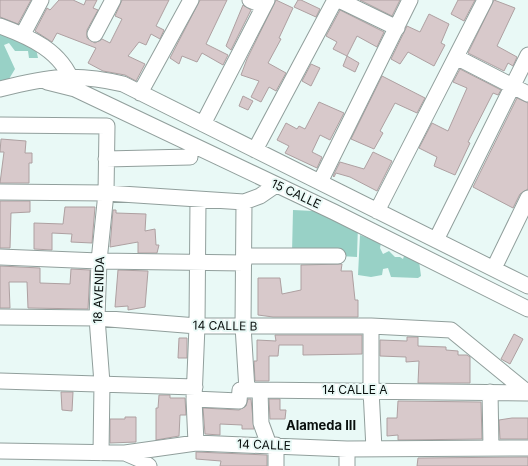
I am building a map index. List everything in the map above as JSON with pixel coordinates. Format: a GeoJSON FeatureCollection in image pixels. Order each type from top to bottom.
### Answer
{"type":"FeatureCollection","features":[{"type":"Feature","properties":{"kind":"street"},"geometry":{"type":"LineString","coordinates":[[23,34],[40,0]]}},
{"type":"Feature","properties":{"kind":"street"},"geometry":{"type":"LineString","coordinates":[[95,34],[113,0]]}},
{"type":"Feature","properties":{"kind":"street"},"geometry":{"type":"LineString","coordinates":[[140,93],[191,0]]}},
{"type":"Feature","properties":{"kind":"street"},"geometry":{"type":"LineString","coordinates":[[255,150],[334,0]]}},
{"type":"Feature","properties":{"kind":"street"},"geometry":{"type":"LineString","coordinates":[[339,0],[397,28]]}},
{"type":"Feature","properties":{"kind":"street"},"geometry":{"type":"LineString","coordinates":[[320,182],[410,0]]}},
{"type":"Feature","properties":{"kind":"street"},"geometry":{"type":"LineString","coordinates":[[378,211],[485,0]]}},
{"type":"Feature","properties":{"kind":"street"},"geometry":{"type":"LineString","coordinates":[[204,124],[260,2]]}},
{"type":"Feature","properties":{"kind":"street","name":"15 CALLE"},"geometry":{"type":"LineString","coordinates":[[0,26],[23,34],[49,50],[61,62],[72,82],[276,185],[334,212],[528,309]]}},
{"type":"Feature","properties":{"kind":"street"},"geometry":{"type":"LineString","coordinates":[[436,240],[528,55]]}},
{"type":"Feature","properties":{"kind":"street"},"geometry":{"type":"LineString","coordinates":[[456,57],[528,94]]}},
{"type":"Feature","properties":{"kind":"street","name":"15 CALLE"},"geometry":{"type":"LineString","coordinates":[[72,82],[95,77],[123,84],[528,286]]}},
{"type":"Feature","properties":{"kind":"street"},"geometry":{"type":"LineString","coordinates":[[0,89],[35,80],[72,82]]}},
{"type":"Feature","properties":{"kind":"street","name":"18 AVENIDA"},"geometry":{"type":"LineString","coordinates":[[0,125],[107,126],[106,193],[100,261],[98,318],[102,383],[95,457]]}},
{"type":"Feature","properties":{"kind":"street"},"geometry":{"type":"LineString","coordinates":[[106,159],[190,157]]}},
{"type":"Feature","properties":{"kind":"street"},"geometry":{"type":"LineString","coordinates":[[0,192],[106,193],[244,202],[260,196],[276,185]]}},
{"type":"Feature","properties":{"kind":"street"},"geometry":{"type":"LineString","coordinates":[[494,268],[528,198]]}},
{"type":"Feature","properties":{"kind":"street"},"geometry":{"type":"LineString","coordinates":[[196,443],[194,393],[197,326],[198,200]]}},
{"type":"Feature","properties":{"kind":"street"},"geometry":{"type":"LineString","coordinates":[[244,202],[243,326],[261,423],[273,445],[276,466]]}},
{"type":"Feature","properties":{"kind":"street"},"geometry":{"type":"LineString","coordinates":[[0,257],[100,261],[198,262],[338,256]]}},
{"type":"Feature","properties":{"kind":"street","name":"14 CALLE B"},"geometry":{"type":"LineString","coordinates":[[0,317],[98,318],[197,326],[371,326],[451,330]]}},
{"type":"Feature","properties":{"kind":"street"},"geometry":{"type":"LineString","coordinates":[[371,326],[371,390],[374,449]]}},
{"type":"Feature","properties":{"kind":"street","name":"14 CALLE A"},"geometry":{"type":"LineString","coordinates":[[451,330],[528,393]]}},
{"type":"Feature","properties":{"kind":"street"},"geometry":{"type":"LineString","coordinates":[[0,381],[102,383],[194,393],[239,401],[240,390],[254,390]]}},
{"type":"Feature","properties":{"kind":"street","name":"14 CALLE A"},"geometry":{"type":"LineString","coordinates":[[254,390],[371,390],[528,393]]}},
{"type":"Feature","properties":{"kind":"street"},"geometry":{"type":"LineString","coordinates":[[490,392],[491,448]]}},
{"type":"Feature","properties":{"kind":"street","name":"14 CALLE"},"geometry":{"type":"LineString","coordinates":[[0,451],[95,457],[196,443],[348,449],[528,448]]}},
{"type":"Feature","properties":{"kind":"street"},"geometry":{"type":"LineString","coordinates":[[347,466],[348,449]]}},
{"type":"Feature","properties":{"kind":"street"},"geometry":{"type":"LineString","coordinates":[[125,453],[139,459],[149,466]]}},
{"type":"Feature","properties":{"kind":"green space"},"geometry":{"type":"Polygon","coordinates":[[[0,29],[35,44],[38,58],[29,58],[28,51],[15,51],[9,43],[4,45],[15,69],[9,79],[0,82],[0,29]]]}},
{"type":"Feature","properties":{"kind":"green space"},"geometry":{"type":"Polygon","coordinates":[[[293,210],[334,212],[358,224],[357,257],[292,253],[293,210]]]}},
{"type":"Feature","properties":{"kind":"green space"},"geometry":{"type":"Polygon","coordinates":[[[360,235],[381,243],[380,248],[383,254],[389,251],[395,257],[400,257],[403,259],[404,256],[398,252],[419,261],[421,276],[418,278],[391,277],[388,268],[383,269],[382,275],[371,277],[358,275],[360,235]]]}},
{"type":"Feature","properties":{"kind":"building"},"geometry":{"type":"Polygon","coordinates":[[[0,0],[31,0],[18,24],[0,17],[0,0]]]}},
{"type":"Feature","properties":{"kind":"building"},"geometry":{"type":"Polygon","coordinates":[[[59,0],[73,0],[84,5],[86,0],[97,0],[93,8],[98,10],[87,30],[87,38],[95,43],[102,39],[110,43],[122,19],[115,16],[122,0],[169,0],[156,26],[164,30],[160,39],[151,34],[146,45],[139,42],[128,56],[145,64],[136,81],[125,75],[103,71],[88,63],[96,48],[57,33],[52,42],[35,31],[47,8],[50,10],[59,0]]]}},
{"type":"Feature","properties":{"kind":"building"},"geometry":{"type":"Polygon","coordinates":[[[200,0],[227,0],[206,44],[228,55],[223,65],[202,53],[197,62],[182,56],[179,64],[170,58],[200,0]]]}},
{"type":"Feature","properties":{"kind":"building"},"geometry":{"type":"Polygon","coordinates":[[[276,0],[293,8],[279,38],[281,39],[268,63],[286,73],[276,91],[269,87],[261,102],[251,97],[259,81],[241,75],[247,59],[276,0]]]}},
{"type":"Feature","properties":{"kind":"building"},"geometry":{"type":"Polygon","coordinates":[[[298,0],[320,9],[316,17],[294,7],[298,0]]]}},
{"type":"Feature","properties":{"kind":"building"},"geometry":{"type":"Polygon","coordinates":[[[360,0],[400,0],[392,16],[360,0]]]}},
{"type":"Feature","properties":{"kind":"building"},"geometry":{"type":"Polygon","coordinates":[[[458,0],[475,0],[464,21],[451,14],[458,0]]]}},
{"type":"Feature","properties":{"kind":"building"},"geometry":{"type":"Polygon","coordinates":[[[494,0],[515,8],[497,46],[517,57],[513,66],[508,63],[504,71],[468,53],[494,0]]]}},
{"type":"Feature","properties":{"kind":"building"},"geometry":{"type":"Polygon","coordinates":[[[243,5],[251,10],[231,50],[226,46],[243,5]]]}},
{"type":"Feature","properties":{"kind":"building"},"geometry":{"type":"Polygon","coordinates":[[[340,10],[384,32],[377,47],[357,36],[347,56],[333,49],[337,42],[326,36],[340,10]]]}},
{"type":"Feature","properties":{"kind":"building"},"geometry":{"type":"Polygon","coordinates":[[[429,14],[449,24],[441,43],[445,45],[434,66],[408,52],[400,64],[391,59],[407,26],[420,32],[429,14]]]}},
{"type":"Feature","properties":{"kind":"building"},"geometry":{"type":"Polygon","coordinates":[[[347,56],[359,63],[355,72],[343,66],[347,56]]]}},
{"type":"Feature","properties":{"kind":"building"},"geometry":{"type":"Polygon","coordinates":[[[311,64],[320,68],[311,86],[302,81],[311,64]]]}},
{"type":"Feature","properties":{"kind":"building"},"geometry":{"type":"Polygon","coordinates":[[[460,69],[501,90],[498,95],[493,93],[468,142],[470,143],[455,175],[434,166],[437,157],[419,148],[432,123],[448,131],[467,88],[453,82],[460,69]]]}},
{"type":"Feature","properties":{"kind":"building"},"geometry":{"type":"Polygon","coordinates":[[[382,76],[425,98],[417,113],[395,103],[380,131],[383,133],[374,149],[351,139],[382,76]]]}},
{"type":"Feature","properties":{"kind":"building"},"geometry":{"type":"Polygon","coordinates":[[[243,96],[253,101],[248,110],[239,106],[243,96]]]}},
{"type":"Feature","properties":{"kind":"building"},"geometry":{"type":"Polygon","coordinates":[[[517,98],[528,103],[528,189],[520,194],[513,208],[473,187],[517,98]]]}},
{"type":"Feature","properties":{"kind":"building"},"geometry":{"type":"Polygon","coordinates":[[[319,102],[344,113],[330,140],[320,135],[312,152],[322,157],[317,168],[285,153],[289,146],[277,140],[286,123],[297,129],[299,126],[305,129],[319,102]]]}},
{"type":"Feature","properties":{"kind":"building"},"geometry":{"type":"Polygon","coordinates":[[[1,139],[26,141],[25,153],[32,153],[32,163],[29,163],[29,183],[0,183],[4,152],[0,152],[1,139]]]}},
{"type":"Feature","properties":{"kind":"building"},"geometry":{"type":"Polygon","coordinates":[[[373,152],[392,161],[377,191],[350,177],[336,173],[334,177],[333,176],[340,162],[364,169],[373,152]]]}},
{"type":"Feature","properties":{"kind":"building"},"geometry":{"type":"Polygon","coordinates":[[[0,201],[30,201],[30,212],[11,213],[10,248],[0,248],[0,201]]]}},
{"type":"Feature","properties":{"kind":"building"},"geometry":{"type":"Polygon","coordinates":[[[65,207],[95,207],[92,243],[71,242],[72,234],[52,233],[52,250],[34,249],[34,223],[63,224],[65,207]]]}},
{"type":"Feature","properties":{"kind":"building"},"geometry":{"type":"Polygon","coordinates":[[[113,210],[116,210],[116,213],[146,214],[145,231],[155,229],[156,245],[159,245],[157,253],[138,253],[138,242],[110,247],[113,210]]]}},
{"type":"Feature","properties":{"kind":"building"},"geometry":{"type":"Polygon","coordinates":[[[342,264],[341,271],[352,271],[355,300],[358,300],[358,317],[273,317],[258,315],[258,278],[280,278],[282,294],[301,290],[301,265],[342,264]]]}},
{"type":"Feature","properties":{"kind":"building"},"geometry":{"type":"Polygon","coordinates":[[[0,266],[40,268],[40,283],[70,284],[71,269],[90,270],[88,309],[28,308],[27,282],[9,282],[10,308],[0,308],[0,266]]]}},
{"type":"Feature","properties":{"kind":"building"},"geometry":{"type":"Polygon","coordinates":[[[118,270],[148,271],[145,307],[128,310],[128,306],[115,307],[118,270]]]}},
{"type":"Feature","properties":{"kind":"building"},"geometry":{"type":"Polygon","coordinates":[[[514,334],[523,339],[510,364],[501,359],[514,334]]]}},
{"type":"Feature","properties":{"kind":"building"},"geometry":{"type":"Polygon","coordinates":[[[275,335],[362,335],[362,354],[303,355],[303,345],[279,345],[278,356],[269,356],[269,381],[255,381],[254,361],[257,361],[257,340],[276,341],[275,335]]]}},
{"type":"Feature","properties":{"kind":"building"},"geometry":{"type":"Polygon","coordinates":[[[407,337],[418,337],[418,346],[446,347],[446,350],[458,351],[458,355],[467,355],[470,357],[470,383],[418,383],[419,361],[406,362],[406,357],[380,356],[380,340],[407,341],[407,337]]]}},
{"type":"Feature","properties":{"kind":"building"},"geometry":{"type":"Polygon","coordinates":[[[179,338],[187,338],[187,358],[178,358],[179,338]]]}},
{"type":"Feature","properties":{"kind":"building"},"geometry":{"type":"Polygon","coordinates":[[[61,392],[73,392],[72,411],[62,410],[61,392]]]}},
{"type":"Feature","properties":{"kind":"building"},"geometry":{"type":"Polygon","coordinates":[[[159,395],[170,395],[170,398],[185,398],[186,415],[180,415],[179,436],[156,440],[156,408],[158,408],[159,395]]]}},
{"type":"Feature","properties":{"kind":"building"},"geometry":{"type":"Polygon","coordinates":[[[248,399],[251,399],[254,429],[242,429],[242,425],[220,424],[220,435],[205,434],[203,408],[239,410],[246,406],[248,399]]]}},
{"type":"Feature","properties":{"kind":"building"},"geometry":{"type":"Polygon","coordinates":[[[269,399],[280,399],[280,410],[286,410],[285,419],[270,419],[269,399]]]}},
{"type":"Feature","properties":{"kind":"building"},"geometry":{"type":"Polygon","coordinates":[[[398,401],[481,402],[482,439],[398,440],[398,435],[387,436],[387,418],[397,418],[398,401]]]}},
{"type":"Feature","properties":{"kind":"building"},"geometry":{"type":"Polygon","coordinates":[[[125,417],[136,417],[136,442],[110,443],[110,419],[125,419],[125,417]]]}},
{"type":"Feature","properties":{"kind":"building"},"geometry":{"type":"Polygon","coordinates":[[[528,418],[528,439],[500,439],[499,420],[528,418]]]}},
{"type":"Feature","properties":{"kind":"building"},"geometry":{"type":"Polygon","coordinates":[[[196,452],[267,455],[267,466],[220,466],[221,461],[196,459],[196,452]]]}},
{"type":"Feature","properties":{"kind":"building"},"geometry":{"type":"Polygon","coordinates":[[[528,457],[528,466],[417,466],[418,458],[528,457]]]}},
{"type":"Feature","properties":{"kind":"district","name":"Alameda III"},"geometry":{"type":"Point","coordinates":[321,425]}}]}
